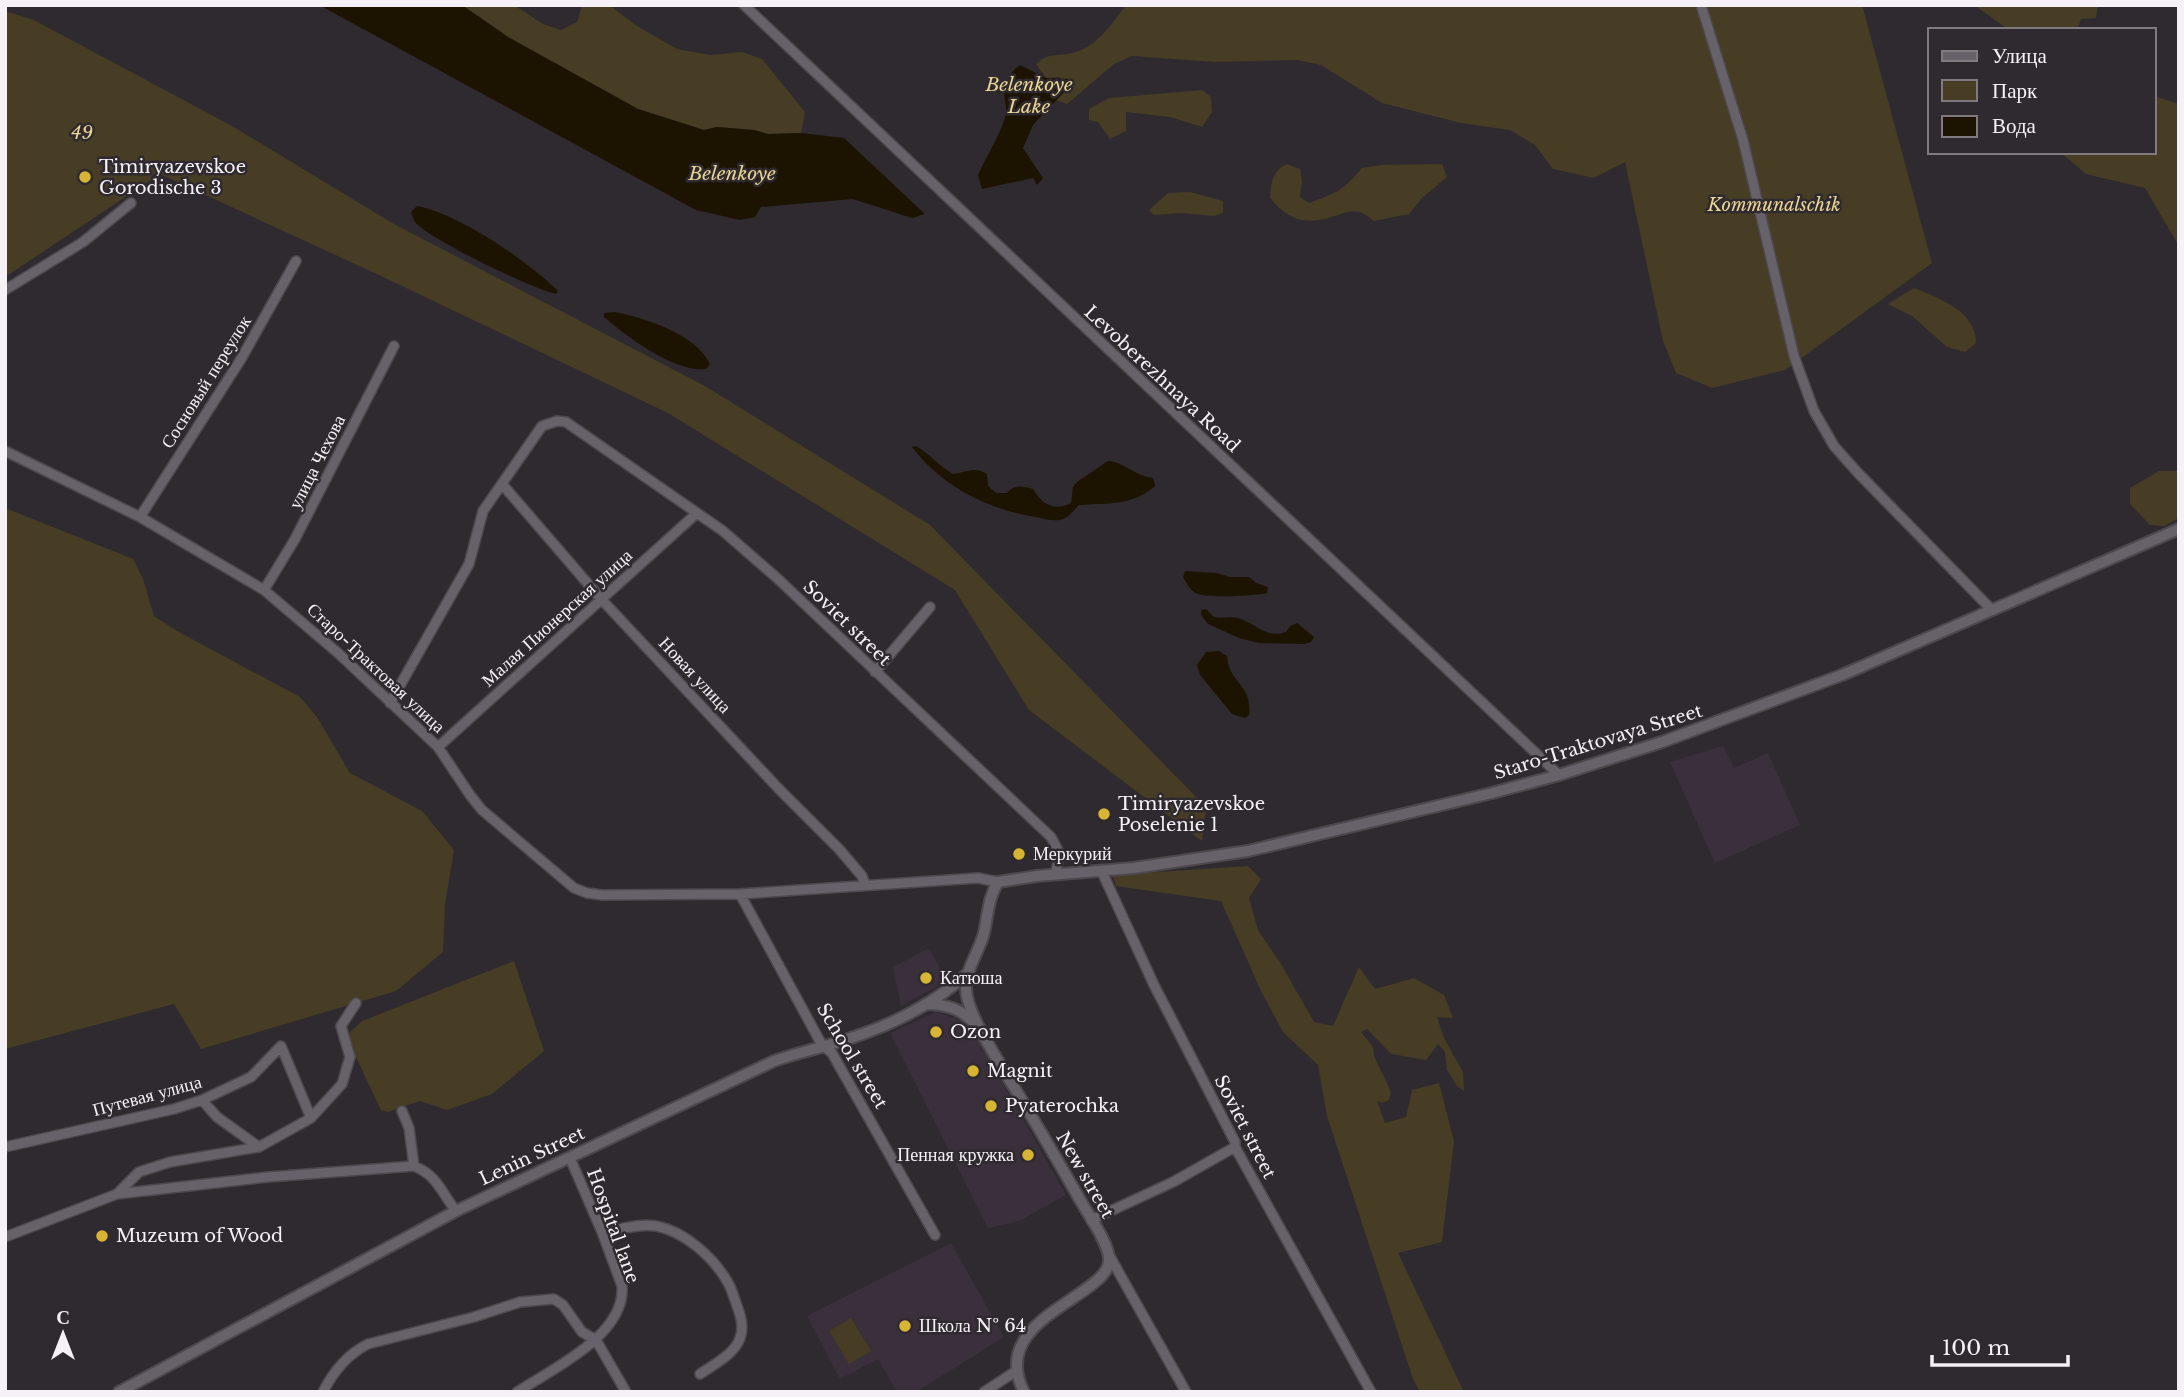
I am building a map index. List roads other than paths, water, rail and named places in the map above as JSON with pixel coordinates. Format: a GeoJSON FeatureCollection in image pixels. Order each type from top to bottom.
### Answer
{"type":"FeatureCollection","features":[{"type":"Feature","properties":{"kind":"street","name":"Levoberezhnaya Road"},"geometry":{"type":"LineString","coordinates":[[744,5],[1559,775]]}},
{"type":"Feature","properties":{"kind":"street"},"geometry":{"type":"LineString","coordinates":[[1701,5],[1743,140],[1794,356],[1815,411],[1835,446],[1859,474],[1992,609]]}},
{"type":"Feature","properties":{"kind":"street"},"geometry":{"type":"LineString","coordinates":[[5,290],[83,242],[131,203]]}},
{"type":"Feature","properties":{"kind":"street","name":"Сосновый переулок"},"geometry":{"type":"LineString","coordinates":[[139,517],[241,359],[296,261]]}},
{"type":"Feature","properties":{"kind":"street","name":"улица Чехова"},"geometry":{"type":"LineString","coordinates":[[264,590],[295,539],[394,346]]}},
{"type":"Feature","properties":{"kind":"street","name":"Soviet street"},"geometry":{"type":"LineString","coordinates":[[502,484],[542,426],[557,421],[574,426],[698,513],[777,578],[1051,837],[1060,854],[1055,875]]}},
{"type":"Feature","properties":{"kind":"street","name":"Старо-Трактовая улица"},"geometry":{"type":"LineString","coordinates":[[5,451],[139,517],[264,590],[338,653],[438,747],[482,810],[574,888],[602,895],[740,894],[978,878],[998,882]]}},
{"type":"Feature","properties":{"kind":"street"},"geometry":{"type":"LineString","coordinates":[[390,704],[462,579],[474,549],[483,511],[502,484]]}},
{"type":"Feature","properties":{"kind":"street","name":"Новая улица"},"geometry":{"type":"LineString","coordinates":[[502,484],[602,600],[778,788],[839,849],[862,876],[865,886]]}},
{"type":"Feature","properties":{"kind":"street","name":"Малая Пионерская улица"},"geometry":{"type":"LineString","coordinates":[[438,747],[698,513]]}},
{"type":"Feature","properties":{"kind":"street","name":"Staro-Traktovaya Street"},"geometry":{"type":"LineString","coordinates":[[998,882],[1215,857],[1282,844],[1559,775],[1724,721],[1842,675],[2179,529]]}},
{"type":"Feature","properties":{"kind":"street"},"geometry":{"type":"LineString","coordinates":[[875,672],[930,607]]}},
{"type":"Feature","properties":{"kind":"street","name":"Soviet street"},"geometry":{"type":"LineString","coordinates":[[1102,872],[1154,985],[1235,1142],[1235,1147],[1371,1392]]}},
{"type":"Feature","properties":{"kind":"street"},"geometry":{"type":"LineString","coordinates":[[968,973],[984,935],[990,898],[998,882]]}},
{"type":"Feature","properties":{"kind":"street","name":"School street"},"geometry":{"type":"LineString","coordinates":[[740,894],[822,1045],[832,1053],[935,1235]]}},
{"type":"Feature","properties":{"kind":"street","name":"Lenin Street"},"geometry":{"type":"LineString","coordinates":[[119,1392],[140,1387],[456,1211],[774,1061],[822,1045],[851,1039],[908,1015],[968,973]]}},
{"type":"Feature","properties":{"kind":"street","name":"New street"},"geometry":{"type":"LineString","coordinates":[[968,973],[967,997],[982,1031],[1109,1255]]}},
{"type":"Feature","properties":{"kind":"street"},"geometry":{"type":"LineString","coordinates":[[117,1194],[139,1172],[170,1162],[259,1147],[310,1118],[342,1084],[350,1058],[341,1026],[356,1003]]}},
{"type":"Feature","properties":{"kind":"street"},"geometry":{"type":"LineString","coordinates":[[927,1004],[948,1005],[960,1010],[982,1031]]}},
{"type":"Feature","properties":{"kind":"street","name":"Путевая улица"},"geometry":{"type":"LineString","coordinates":[[5,1147],[174,1109],[201,1100],[251,1077],[281,1046],[310,1118]]}},
{"type":"Feature","properties":{"kind":"street"},"geometry":{"type":"LineString","coordinates":[[201,1100],[217,1117],[259,1147]]}},
{"type":"Feature","properties":{"kind":"street"},"geometry":{"type":"LineString","coordinates":[[402,1111],[409,1128],[414,1166]]}},
{"type":"Feature","properties":{"kind":"street"},"geometry":{"type":"LineString","coordinates":[[1091,1220],[1172,1182],[1235,1147]]}},
{"type":"Feature","properties":{"kind":"street","name":"Hospital lane"},"geometry":{"type":"LineString","coordinates":[[570,1158],[622,1286],[622,1295],[610,1323],[596,1340]]}},
{"type":"Feature","properties":{"kind":"street"},"geometry":{"type":"LineString","coordinates":[[5,1237],[117,1194],[268,1177],[414,1166],[435,1178],[456,1211]]}},
{"type":"Feature","properties":{"kind":"street"},"geometry":{"type":"LineString","coordinates":[[602,1232],[653,1225],[668,1229],[689,1241],[711,1260],[728,1282],[740,1314],[740,1338],[736,1347],[700,1374]]}},
{"type":"Feature","properties":{"kind":"street"},"geometry":{"type":"LineString","coordinates":[[1024,1392],[1016,1371],[1018,1358],[1035,1325],[1104,1276],[1110,1263],[1109,1255]]}},
{"type":"Feature","properties":{"kind":"street"},"geometry":{"type":"LineString","coordinates":[[1109,1255],[1186,1392]]}},
{"type":"Feature","properties":{"kind":"street"},"geometry":{"type":"LineString","coordinates":[[323,1392],[335,1370],[368,1344],[536,1299],[554,1299],[563,1305],[582,1332],[596,1340],[626,1392]]}},
{"type":"Feature","properties":{"kind":"street"},"geometry":{"type":"LineString","coordinates":[[517,1392],[596,1340]]}},
{"type":"Feature","properties":{"kind":"street"},"geometry":{"type":"LineString","coordinates":[[984,1392],[1016,1371]]}},
{"type":"Feature","properties":{"kind":"water","name":"Belenkoye"},"geometry":{"type":"Polygon","coordinates":[[[319,5],[462,5],[508,37],[638,109],[704,130],[717,127],[768,134],[801,133],[844,138],[925,214],[912,218],[853,199],[761,207],[755,217],[740,220],[696,210],[319,5]]]}},
{"type":"Feature","properties":{"kind":"water","name":"Belenkoye Lake"},"geometry":{"type":"Polygon","coordinates":[[[1020,65],[1046,78],[1070,79],[1069,87],[1033,125],[1023,148],[1043,178],[1037,185],[1033,178],[982,189],[978,175],[1003,122],[1006,111],[1006,85],[1020,65]]]}},
{"type":"Feature","properties":{"kind":"water"},"geometry":{"type":"Polygon","coordinates":[[[417,206],[453,218],[492,240],[558,291],[556,294],[526,283],[440,240],[415,222],[411,212],[417,206]]]}},
{"type":"Feature","properties":{"kind":"water"},"geometry":{"type":"Polygon","coordinates":[[[614,312],[640,318],[682,336],[694,344],[710,364],[706,369],[694,369],[652,352],[604,317],[604,313],[614,312]]]}},
{"type":"Feature","properties":{"kind":"water"},"geometry":{"type":"Polygon","coordinates":[[[916,446],[953,474],[975,470],[987,474],[988,486],[996,493],[1007,493],[1016,487],[1026,487],[1033,489],[1044,502],[1059,507],[1071,503],[1073,487],[1077,482],[1108,461],[1153,478],[1155,486],[1129,500],[1079,505],[1063,519],[1046,519],[1001,509],[967,494],[924,461],[912,447],[916,446]]]}},
{"type":"Feature","properties":{"kind":"water"},"geometry":{"type":"Polygon","coordinates":[[[1185,571],[1249,577],[1268,587],[1267,593],[1232,596],[1198,594],[1183,577],[1185,571]]]}},
{"type":"Feature","properties":{"kind":"water"},"geometry":{"type":"Polygon","coordinates":[[[1206,609],[1214,617],[1238,618],[1273,634],[1286,632],[1290,626],[1297,623],[1314,637],[1311,642],[1305,644],[1259,643],[1239,638],[1208,624],[1201,615],[1201,610],[1206,609]]]}},
{"type":"Feature","properties":{"kind":"water"},"geometry":{"type":"Polygon","coordinates":[[[1219,651],[1227,656],[1232,673],[1248,697],[1249,715],[1245,718],[1232,714],[1200,675],[1197,665],[1206,652],[1219,651]]]}},
{"type":"Feature","properties":{"kind":"place","name":"Timiryazevskoe Gorodische 3"},"geometry":{"type":"Point","coordinates":[85,177]}},
{"type":"Feature","properties":{"kind":"place","name":"Timiryazevskoe Poselenie 1"},"geometry":{"type":"Point","coordinates":[1104,814]}},
{"type":"Feature","properties":{"kind":"place","name":"Меркурий"},"geometry":{"type":"Point","coordinates":[1019,854]}},
{"type":"Feature","properties":{"kind":"place","name":"Катюша"},"geometry":{"type":"Point","coordinates":[926,978]}},
{"type":"Feature","properties":{"kind":"place","name":"Ozon"},"geometry":{"type":"Point","coordinates":[936,1032]}},
{"type":"Feature","properties":{"kind":"place","name":"Magnit"},"geometry":{"type":"Point","coordinates":[973,1071]}},
{"type":"Feature","properties":{"kind":"place","name":"Pyaterochka"},"geometry":{"type":"Point","coordinates":[991,1106]}},
{"type":"Feature","properties":{"kind":"place","name":"Пенная кружка"},"geometry":{"type":"Point","coordinates":[1028,1155]}},
{"type":"Feature","properties":{"kind":"place","name":"Muzeum of Wood"},"geometry":{"type":"Point","coordinates":[102,1236]}},
{"type":"Feature","properties":{"kind":"place","name":"Школа № 64"},"geometry":{"type":"Point","coordinates":[905,1326]}},
{"type":"Feature","properties":{"kind":"park label","name":"49"},"geometry":{"type":"Point","coordinates":[82,133]}},
{"type":"Feature","properties":{"kind":"park label","name":"Kommunalschik"},"geometry":{"type":"Point","coordinates":[1774,205]}}]}
